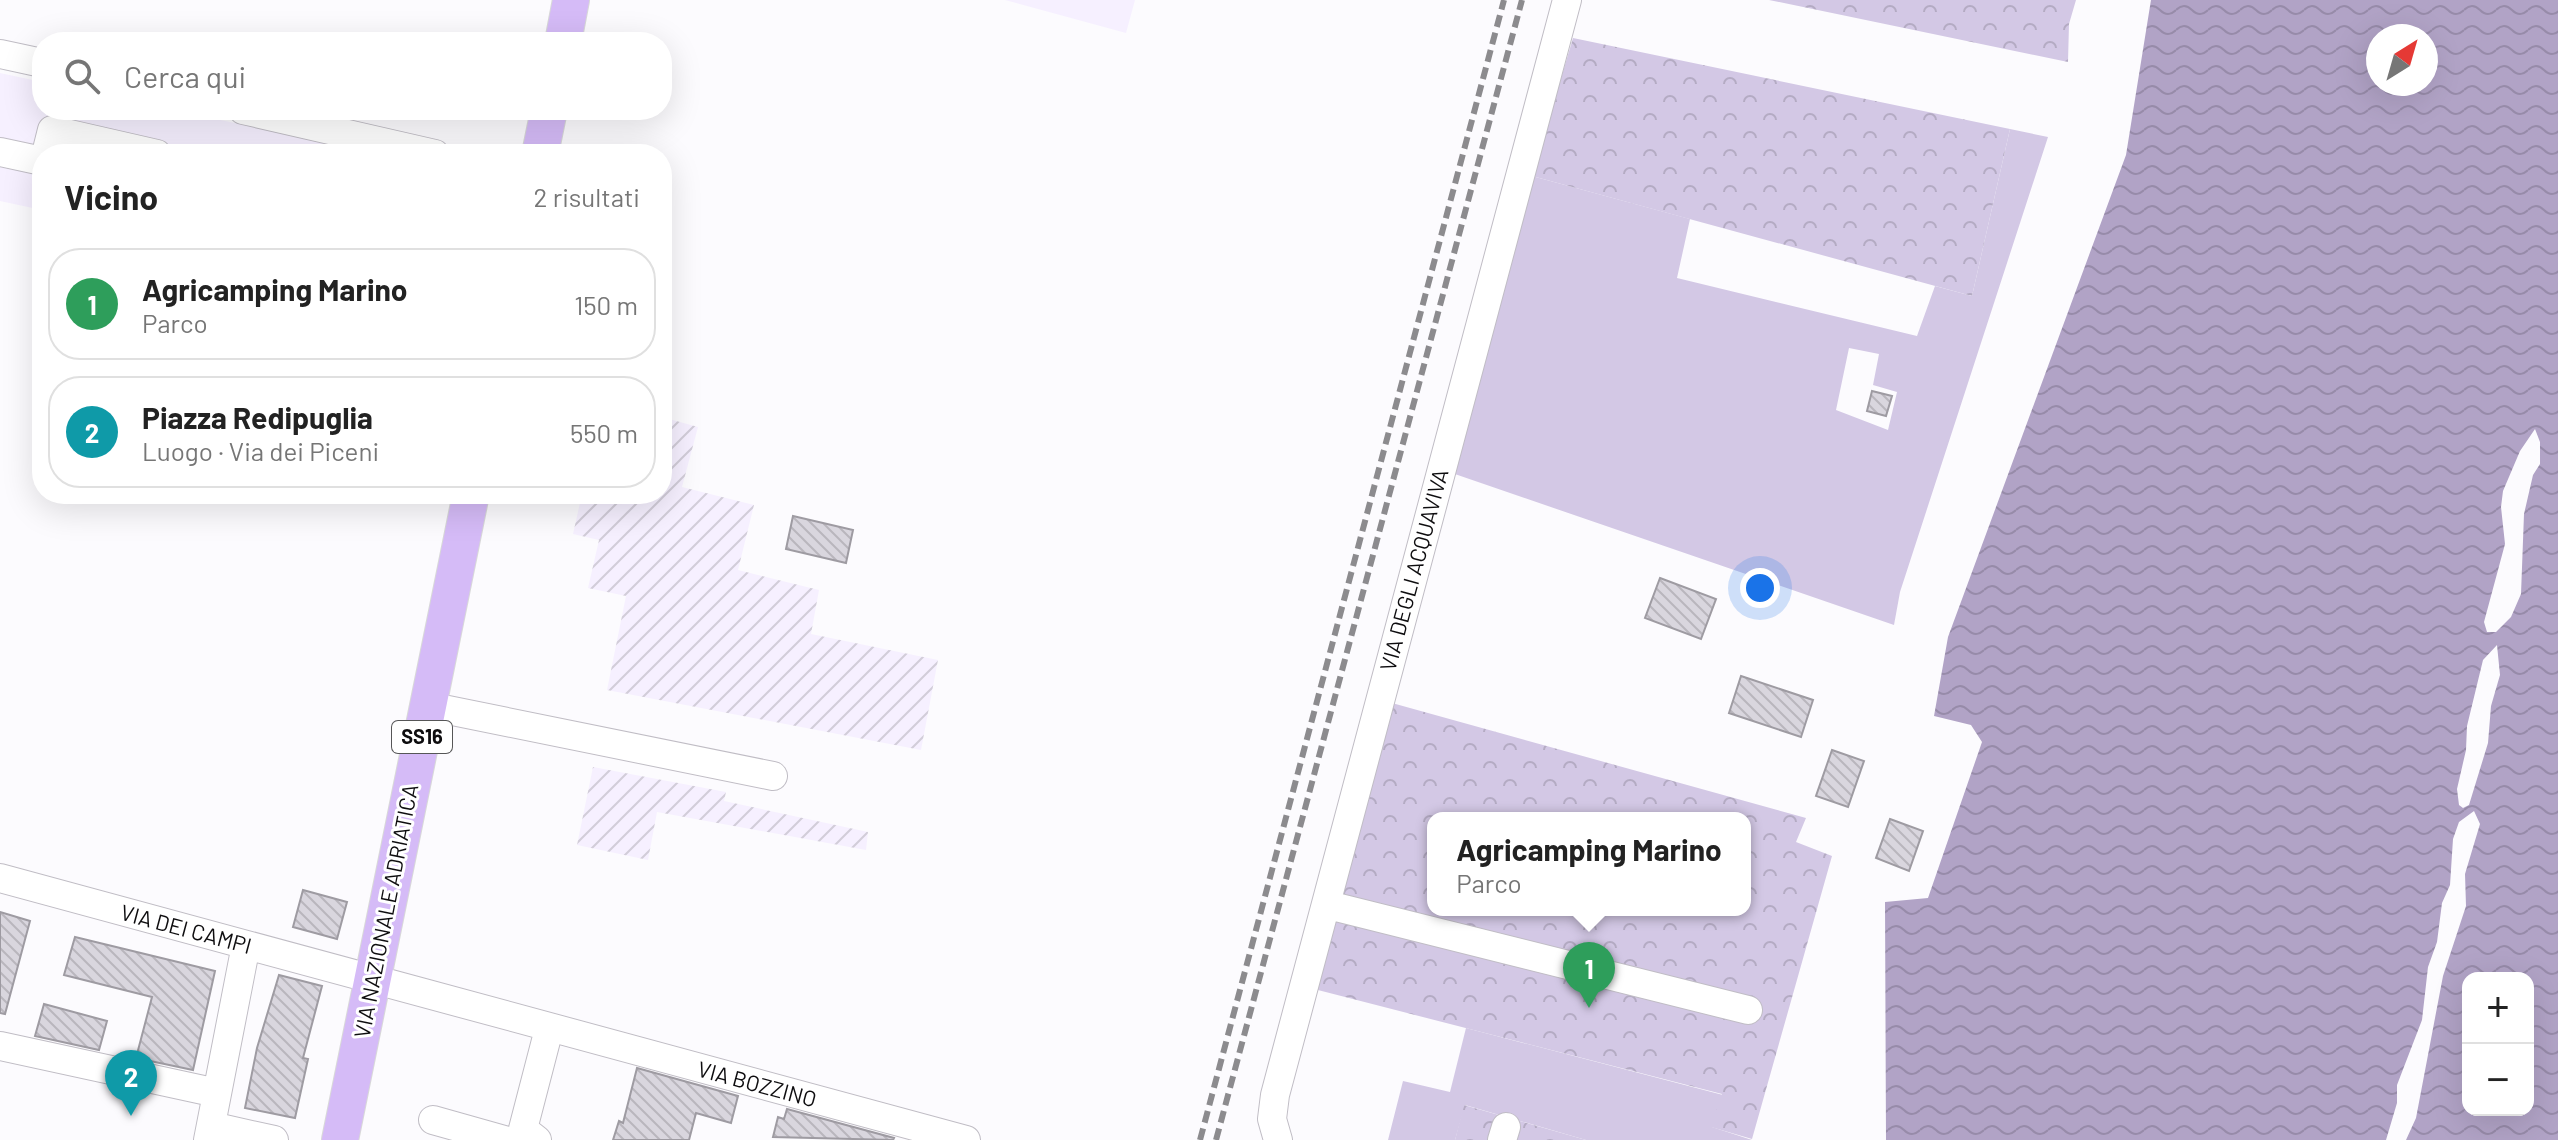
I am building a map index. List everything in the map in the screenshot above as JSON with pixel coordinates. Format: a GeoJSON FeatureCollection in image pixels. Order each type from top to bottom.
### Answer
{"type":"FeatureCollection","features":[{"type":"Feature","properties":{"kind":"main road"},"geometry":{"type":"LineString","coordinates":[[565,32],[571,0]]}},
{"type":"Feature","properties":{"kind":"main road"},"geometry":{"type":"LineString","coordinates":[[542,144],[547,120]]}},
{"type":"Feature","properties":{"kind":"main road","name":"VIA NAZIONALE ADRIATICA"},"geometry":{"type":"LineString","coordinates":[[340,1140],[469,504]]}},
{"type":"Feature","properties":{"kind":"street","name":"VIA DEGLI ACQUAVIVA"},"geometry":{"type":"LineString","coordinates":[[1278,1140],[1272,1119],[1275,1095],[1328,905],[1352,795],[1567,0]]}},
{"type":"Feature","properties":{"kind":"street"},"geometry":{"type":"LineString","coordinates":[[0,54],[32,61]]}},
{"type":"Feature","properties":{"kind":"street"},"geometry":{"type":"LineString","coordinates":[[287,120],[391,144]]}},
{"type":"Feature","properties":{"kind":"street"},"geometry":{"type":"LineString","coordinates":[[48,144],[52,130],[113,144]]}},
{"type":"Feature","properties":{"kind":"street"},"geometry":{"type":"LineString","coordinates":[[0,152],[32,159]]}},
{"type":"Feature","properties":{"kind":"street"},"geometry":{"type":"LineString","coordinates":[[428,706],[773,776]]}},
{"type":"Feature","properties":{"kind":"street","name":"VIA DEI CAMPI"},"geometry":{"type":"LineString","coordinates":[[0,878],[373,980]]}},
{"type":"Feature","properties":{"kind":"street"},"geometry":{"type":"LineString","coordinates":[[1328,905],[1748,1010]]}},
{"type":"Feature","properties":{"kind":"street"},"geometry":{"type":"LineString","coordinates":[[246,945],[210,1133],[274,1140]]}},
{"type":"Feature","properties":{"kind":"street","name":"VIA BOZZINO"},"geometry":{"type":"LineString","coordinates":[[373,980],[966,1140]]}},
{"type":"Feature","properties":{"kind":"street"},"geometry":{"type":"LineString","coordinates":[[433,1120],[519,1137],[549,1029]]}},
{"type":"Feature","properties":{"kind":"street"},"geometry":{"type":"LineString","coordinates":[[0,1046],[217,1093]]}},
{"type":"Feature","properties":{"kind":"shaded area"},"geometry":{"type":"Polygon","coordinates":[[[1005,0],[1135,0],[1126,33],[1005,0]]]}},
{"type":"Feature","properties":{"kind":"shaded area"},"geometry":{"type":"Polygon","coordinates":[[[0,73],[32,80],[32,120],[220,120],[334,144],[32,144],[32,208],[0,201],[0,73]]]}},
{"type":"Feature","properties":{"kind":"shaded area"},"geometry":{"type":"Polygon","coordinates":[[[672,420],[698,427],[682,487],[754,505],[738,570],[819,590],[811,634],[938,660],[921,750],[607,690],[626,596],[588,588],[599,540],[573,534],[580,504],[672,504],[672,420]]]}},
{"type":"Feature","properties":{"kind":"shaded area"},"geometry":{"type":"Polygon","coordinates":[[[593,767],[726,792],[724,801],[868,832],[866,850],[657,812],[648,860],[577,845],[593,767]]]}},
{"type":"Feature","properties":{"kind":"green space"},"geometry":{"type":"Polygon","coordinates":[[[1769,0],[2076,0],[2069,24],[2068,62],[1769,0]]]}},
{"type":"Feature","properties":{"kind":"green space"},"geometry":{"type":"Polygon","coordinates":[[[1573,38],[2010,129],[1972,296],[1532,176],[1573,38]]]}},
{"type":"Feature","properties":{"kind":"green space"},"geometry":{"type":"Polygon","coordinates":[[[2010,129],[2048,137],[1900,592],[1894,625],[1449,472],[1532,176],[1690,219],[1677,278],[1917,336],[1935,286],[1972,296],[2010,129]],[[1849,348],[1836,410],[1888,430],[1897,392],[1873,385],[1879,354],[1849,348]]]}},
{"type":"Feature","properties":{"kind":"green space"},"geometry":{"type":"Polygon","coordinates":[[[1392,703],[1806,818],[1796,842],[1832,856],[1752,1139],[1711,1127],[1722,1094],[1314,989],[1392,703]]]}},
{"type":"Feature","properties":{"kind":"green space"},"geometry":{"type":"Polygon","coordinates":[[[1466,1028],[1723,1095],[1712,1127],[1752,1140],[1586,1140],[1465,1105],[1455,1140],[1388,1140],[1403,1081],[1450,1092],[1466,1028]]]}},
{"type":"Feature","properties":{"kind":"green space"},"geometry":{"type":"Polygon","coordinates":[[[1464,1105],[1586,1140],[1455,1140],[1464,1105]]]}},
{"type":"Feature","properties":{"kind":"water"},"geometry":{"type":"Polygon","coordinates":[[[2151,0],[2558,0],[2558,1140],[1886,1140],[1885,902],[1928,898],[1982,742],[1971,725],[1934,716],[1948,637],[2126,155],[2151,0]]]}},
{"type":"Feature","properties":{"kind":"pier"},"geometry":{"type":"Polygon","coordinates":[[[2535,429],[2540,442],[2540,464],[2533,475],[2524,514],[2521,594],[2511,617],[2496,632],[2487,632],[2484,622],[2505,544],[2501,507],[2503,491],[2520,451],[2535,429]]]}},
{"type":"Feature","properties":{"kind":"pier"},"geometry":{"type":"Polygon","coordinates":[[[2497,645],[2500,675],[2491,706],[2488,743],[2469,805],[2463,808],[2459,805],[2457,789],[2466,750],[2467,726],[2483,660],[2497,645]]]}},
{"type":"Feature","properties":{"kind":"pier"},"geometry":{"type":"Polygon","coordinates":[[[2474,811],[2480,824],[2465,874],[2466,906],[2443,976],[2416,1118],[2406,1140],[2386,1140],[2397,1103],[2397,1085],[2422,1020],[2428,967],[2437,942],[2442,903],[2450,885],[2453,839],[2459,822],[2474,811]]]}},
{"type":"Feature","properties":{"kind":"building"},"geometry":{"type":"Polygon","coordinates":[[[1872,391],[1892,396],[1886,416],[1867,411],[1872,391]]]}},
{"type":"Feature","properties":{"kind":"building"},"geometry":{"type":"Polygon","coordinates":[[[793,516],[853,530],[846,563],[786,549],[793,516]]]}},
{"type":"Feature","properties":{"kind":"building"},"geometry":{"type":"Polygon","coordinates":[[[1660,578],[1716,599],[1701,639],[1645,618],[1660,578]]]}},
{"type":"Feature","properties":{"kind":"building"},"geometry":{"type":"Polygon","coordinates":[[[1741,676],[1813,700],[1801,737],[1729,713],[1741,676]]]}},
{"type":"Feature","properties":{"kind":"building"},"geometry":{"type":"Polygon","coordinates":[[[1832,750],[1864,761],[1848,807],[1816,796],[1832,750]]]}},
{"type":"Feature","properties":{"kind":"building"},"geometry":{"type":"Polygon","coordinates":[[[1890,819],[1923,831],[1909,871],[1876,858],[1890,819]]]}},
{"type":"Feature","properties":{"kind":"building"},"geometry":{"type":"Polygon","coordinates":[[[303,890],[347,902],[337,939],[293,927],[303,890]]]}},
{"type":"Feature","properties":{"kind":"building"},"geometry":{"type":"Polygon","coordinates":[[[0,912],[30,921],[5,1014],[0,1013],[0,912]]]}},
{"type":"Feature","properties":{"kind":"building"},"geometry":{"type":"Polygon","coordinates":[[[75,937],[215,971],[193,1070],[136,1058],[152,997],[64,975],[75,937]]]}},
{"type":"Feature","properties":{"kind":"building"},"geometry":{"type":"Polygon","coordinates":[[[279,975],[322,986],[303,1058],[308,1059],[295,1118],[245,1108],[257,1048],[279,975]]]}},
{"type":"Feature","properties":{"kind":"building"},"geometry":{"type":"Polygon","coordinates":[[[44,1004],[107,1021],[99,1050],[35,1036],[44,1004]]]}},
{"type":"Feature","properties":{"kind":"building"},"geometry":{"type":"Polygon","coordinates":[[[637,1068],[738,1096],[731,1123],[696,1113],[689,1140],[613,1140],[619,1121],[623,1123],[637,1068]]]}},
{"type":"Feature","properties":{"kind":"building"},"geometry":{"type":"Polygon","coordinates":[[[787,1109],[894,1138],[773,1137],[778,1117],[784,1119],[787,1109]]]}},
{"type":"Feature","properties":{"kind":"railway"},"geometry":{"type":"LineString","coordinates":[[1200,1140],[1504,0]]}},
{"type":"Feature","properties":{"kind":"railway"},"geometry":{"type":"LineString","coordinates":[[1216,1140],[1522,0]]}},
{"type":"Feature","properties":{"kind":"place","name":"Agricamping Marino"},"geometry":{"type":"Point","coordinates":[1589,1008]}},
{"type":"Feature","properties":{"kind":"place","name":"Piazza Redipuglia"},"geometry":{"type":"Point","coordinates":[131,1116]}}]}
